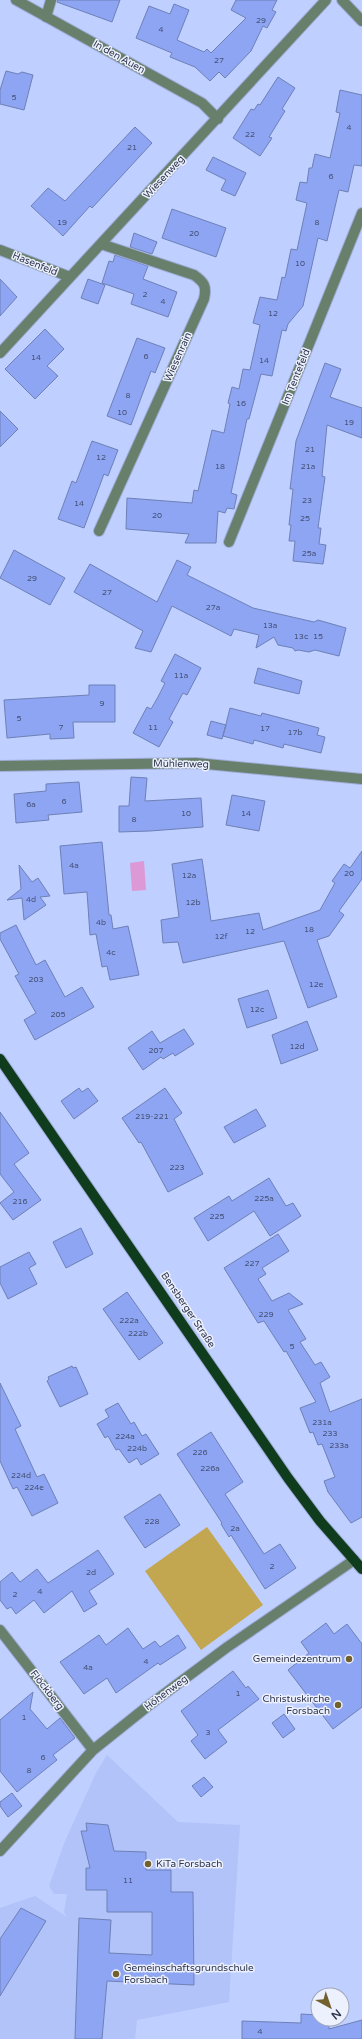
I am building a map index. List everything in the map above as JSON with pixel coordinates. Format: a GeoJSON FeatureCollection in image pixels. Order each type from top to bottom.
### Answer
{"type":"FeatureCollection","features":[{"type":"Feature","properties":{"kind":"main road","name":"Bensberger Straße"},"geometry":{"type":"LineString","coordinates":[[0,1059],[288,1478],[320,1521],[362,1569]]}},
{"type":"Feature","properties":{"kind":"street","name":"In den Auen"},"geometry":{"type":"LineString","coordinates":[[16,0],[202,103],[218,119]]}},
{"type":"Feature","properties":{"kind":"street"},"geometry":{"type":"LineString","coordinates":[[46,17],[51,0]]}},
{"type":"Feature","properties":{"kind":"street","name":"Wiesenweg"},"geometry":{"type":"LineString","coordinates":[[0,353],[218,119],[326,0]]}},
{"type":"Feature","properties":{"kind":"street"},"geometry":{"type":"LineString","coordinates":[[342,0],[362,21]]}},
{"type":"Feature","properties":{"kind":"street","name":"Im Tentefeld"},"geometry":{"type":"LineString","coordinates":[[229,542],[362,213]]}},
{"type":"Feature","properties":{"kind":"street","name":"Wiesenrain"},"geometry":{"type":"LineString","coordinates":[[99,531],[204,299],[206,290],[204,282],[194,275],[101,244]]}},
{"type":"Feature","properties":{"kind":"street","name":"Hasenfeld"},"geometry":{"type":"LineString","coordinates":[[0,250],[70,278]]}},
{"type":"Feature","properties":{"kind":"street","name":"Mühlenweg"},"geometry":{"type":"LineString","coordinates":[[0,766],[196,763],[362,779]]}},
{"type":"Feature","properties":{"kind":"street","name":"Höhenweg"},"geometry":{"type":"LineString","coordinates":[[0,1851],[94,1750],[148,1706],[226,1648],[354,1560]]}},
{"type":"Feature","properties":{"kind":"street","name":"Flöckberg"},"geometry":{"type":"LineString","coordinates":[[0,1630],[94,1750]]}},
{"type":"Feature","properties":{"kind":"shaded area"},"geometry":{"type":"Polygon","coordinates":[[[144,861],[146,890],[132,891],[130,863],[144,861]]]}},
{"type":"Feature","properties":{"kind":"shaded area"},"geometry":{"type":"Polygon","coordinates":[[[207,1527],[263,1605],[201,1650],[145,1571],[207,1527]]]}},
{"type":"Feature","properties":{"kind":"shaded area"},"geometry":{"type":"Polygon","coordinates":[[[107,1755],[178,1822],[240,1825],[229,2002],[137,2020],[135,2039],[0,2039],[0,1908],[35,1896],[67,1917],[64,1912],[67,1894],[54,1894],[49,1886],[65,1841],[96,1773],[107,1755]]]}},
{"type":"Feature","properties":{"kind":"building"},"geometry":{"type":"Polygon","coordinates":[[[57,0],[120,0],[112,22],[57,2],[57,0]]]}},
{"type":"Feature","properties":{"kind":"building"},"geometry":{"type":"Polygon","coordinates":[[[236,0],[277,0],[272,10],[276,12],[267,28],[263,26],[251,51],[225,78],[219,72],[210,81],[195,67],[170,57],[172,53],[136,38],[149,6],[170,14],[174,4],[189,10],[177,40],[204,52],[207,49],[211,53],[246,18],[231,10],[236,0]]]}},
{"type":"Feature","properties":{"kind":"building"},"geometry":{"type":"Polygon","coordinates":[[[6,71],[18,74],[22,72],[33,75],[24,110],[0,104],[0,90],[6,71]]]}},
{"type":"Feature","properties":{"kind":"building"},"geometry":{"type":"Polygon","coordinates":[[[278,77],[295,88],[282,109],[285,111],[269,137],[272,138],[260,156],[233,138],[251,109],[254,110],[258,104],[260,105],[278,77]]]}},
{"type":"Feature","properties":{"kind":"building"},"geometry":{"type":"Polygon","coordinates":[[[340,90],[362,95],[362,166],[354,165],[348,192],[339,190],[327,241],[318,238],[303,306],[288,324],[286,331],[282,330],[272,376],[261,374],[249,419],[247,419],[231,493],[237,495],[234,509],[227,508],[225,513],[218,511],[216,543],[185,543],[189,534],[126,529],[127,498],[192,503],[194,490],[198,491],[212,430],[224,433],[232,387],[239,389],[243,369],[250,370],[260,325],[253,323],[260,297],[277,300],[282,277],[285,278],[291,249],[297,250],[307,203],[296,200],[300,182],[307,183],[309,168],[312,168],[315,154],[330,158],[340,113],[336,112],[340,90]]]}},
{"type":"Feature","properties":{"kind":"building"},"geometry":{"type":"Polygon","coordinates":[[[135,127],[152,143],[92,208],[90,206],[63,236],[31,206],[48,188],[65,201],[135,127]]]}},
{"type":"Feature","properties":{"kind":"building"},"geometry":{"type":"Polygon","coordinates":[[[213,157],[246,173],[235,196],[221,190],[226,180],[206,170],[213,157]]]}},
{"type":"Feature","properties":{"kind":"building"},"geometry":{"type":"Polygon","coordinates":[[[172,209],[226,228],[216,257],[162,238],[172,209]]]}},
{"type":"Feature","properties":{"kind":"building"},"geometry":{"type":"Polygon","coordinates":[[[134,233],[157,242],[152,254],[130,247],[134,233]]]}},
{"type":"Feature","properties":{"kind":"building"},"geometry":{"type":"Polygon","coordinates":[[[115,255],[148,266],[143,279],[177,292],[168,317],[131,304],[134,294],[102,283],[109,261],[113,262],[115,255]]]}},
{"type":"Feature","properties":{"kind":"building"},"geometry":{"type":"Polygon","coordinates":[[[0,279],[17,297],[0,316],[0,279]]]}},
{"type":"Feature","properties":{"kind":"building"},"geometry":{"type":"Polygon","coordinates":[[[88,279],[105,285],[98,304],[81,298],[88,279]]]}},
{"type":"Feature","properties":{"kind":"building"},"geometry":{"type":"Polygon","coordinates":[[[45,329],[64,349],[47,366],[58,376],[35,399],[5,369],[45,329]]]}},
{"type":"Feature","properties":{"kind":"building"},"geometry":{"type":"Polygon","coordinates":[[[137,338],[165,348],[155,373],[151,371],[131,425],[107,416],[137,338]]]}},
{"type":"Feature","properties":{"kind":"building"},"geometry":{"type":"Polygon","coordinates":[[[325,363],[341,369],[330,397],[362,408],[362,438],[327,425],[322,476],[325,477],[318,528],[321,528],[319,544],[326,545],[323,564],[293,561],[295,541],[289,541],[291,525],[289,525],[293,489],[290,489],[296,441],[325,363]]]}},
{"type":"Feature","properties":{"kind":"building"},"geometry":{"type":"Polygon","coordinates":[[[0,411],[18,429],[0,447],[0,411]]]}},
{"type":"Feature","properties":{"kind":"building"},"geometry":{"type":"Polygon","coordinates":[[[92,441],[118,450],[108,476],[104,474],[84,528],[58,519],[72,481],[76,483],[92,441]]]}},
{"type":"Feature","properties":{"kind":"building"},"geometry":{"type":"Polygon","coordinates":[[[14,550],[65,578],[50,605],[0,578],[14,550]]]}},
{"type":"Feature","properties":{"kind":"building"},"geometry":{"type":"Polygon","coordinates":[[[177,560],[191,567],[187,575],[253,608],[314,622],[318,620],[346,628],[339,656],[315,650],[309,652],[298,650],[295,651],[293,648],[278,645],[274,637],[256,648],[259,635],[234,629],[231,636],[172,606],[151,652],[135,648],[143,631],[74,592],[90,564],[157,602],[177,560]]]}},
{"type":"Feature","properties":{"kind":"building"},"geometry":{"type":"Polygon","coordinates":[[[175,654],[201,668],[187,695],[183,693],[169,719],[173,722],[159,747],[133,733],[147,707],[151,709],[158,697],[165,683],[161,681],[175,654]]]}},
{"type":"Feature","properties":{"kind":"building"},"geometry":{"type":"Polygon","coordinates":[[[258,668],[302,681],[299,694],[254,683],[258,668]]]}},
{"type":"Feature","properties":{"kind":"building"},"geometry":{"type":"Polygon","coordinates":[[[89,685],[115,685],[115,722],[73,722],[74,738],[50,739],[50,734],[7,738],[4,700],[89,695],[89,685]]]}},
{"type":"Feature","properties":{"kind":"building"},"geometry":{"type":"Polygon","coordinates":[[[230,708],[261,716],[262,713],[319,728],[317,735],[325,737],[321,753],[284,744],[283,748],[254,740],[253,744],[223,736],[230,708]]]}},
{"type":"Feature","properties":{"kind":"building"},"geometry":{"type":"Polygon","coordinates":[[[211,721],[226,725],[222,739],[207,735],[211,721]]]}},
{"type":"Feature","properties":{"kind":"building"},"geometry":{"type":"Polygon","coordinates":[[[131,777],[147,778],[145,801],[201,798],[203,827],[119,832],[119,806],[129,806],[131,777]]]}},
{"type":"Feature","properties":{"kind":"building"},"geometry":{"type":"Polygon","coordinates":[[[79,782],[82,812],[48,815],[49,820],[16,823],[14,794],[46,791],[46,784],[79,782]]]}},
{"type":"Feature","properties":{"kind":"building"},"geometry":{"type":"Polygon","coordinates":[[[232,795],[265,801],[259,831],[226,825],[232,795]]]}},
{"type":"Feature","properties":{"kind":"building"},"geometry":{"type":"Polygon","coordinates":[[[102,842],[109,915],[111,915],[113,929],[128,926],[139,975],[110,980],[107,966],[102,967],[96,934],[90,935],[87,892],[64,894],[60,846],[102,842]]]}},
{"type":"Feature","properties":{"kind":"building"},"geometry":{"type":"Polygon","coordinates":[[[362,851],[362,879],[339,911],[344,915],[329,936],[317,940],[337,997],[308,1008],[284,941],[183,963],[178,942],[163,943],[161,920],[179,917],[172,864],[202,859],[211,921],[259,913],[263,930],[320,910],[335,883],[332,881],[344,864],[350,868],[362,851]]]}},
{"type":"Feature","properties":{"kind":"building"},"geometry":{"type":"Polygon","coordinates":[[[19,865],[32,882],[38,878],[50,896],[40,897],[46,905],[24,920],[22,898],[7,900],[21,889],[19,865]]]}},
{"type":"Feature","properties":{"kind":"building"},"geometry":{"type":"Polygon","coordinates":[[[16,925],[36,965],[45,960],[65,997],[82,987],[94,1007],[35,1040],[24,1020],[36,1013],[15,976],[19,974],[0,939],[0,933],[16,925]]]}},
{"type":"Feature","properties":{"kind":"building"},"geometry":{"type":"Polygon","coordinates":[[[268,990],[277,1018],[247,1028],[238,999],[268,990]]]}},
{"type":"Feature","properties":{"kind":"building"},"geometry":{"type":"Polygon","coordinates":[[[307,1021],[318,1050],[281,1064],[272,1035],[307,1021]]]}},
{"type":"Feature","properties":{"kind":"building"},"geometry":{"type":"Polygon","coordinates":[[[184,1029],[194,1044],[175,1056],[173,1053],[163,1059],[161,1057],[143,1070],[128,1048],[152,1031],[160,1043],[184,1029]]]}},
{"type":"Feature","properties":{"kind":"building"},"geometry":{"type":"Polygon","coordinates":[[[79,1088],[82,1092],[88,1088],[98,1101],[74,1119],[61,1101],[79,1088]]]}},
{"type":"Feature","properties":{"kind":"building"},"geometry":{"type":"Polygon","coordinates":[[[165,1088],[182,1113],[174,1119],[203,1174],[168,1192],[141,1142],[139,1143],[122,1118],[165,1088]]]}},
{"type":"Feature","properties":{"kind":"building"},"geometry":{"type":"Polygon","coordinates":[[[256,1109],[266,1126],[234,1143],[224,1127],[256,1109]]]}},
{"type":"Feature","properties":{"kind":"building"},"geometry":{"type":"Polygon","coordinates":[[[0,1112],[29,1153],[14,1164],[41,1200],[13,1220],[0,1203],[14,1192],[0,1174],[0,1112]]]}},
{"type":"Feature","properties":{"kind":"building"},"geometry":{"type":"Polygon","coordinates":[[[269,1178],[286,1206],[293,1203],[301,1216],[270,1236],[254,1211],[208,1241],[194,1218],[229,1196],[232,1201],[269,1178]]]}},
{"type":"Feature","properties":{"kind":"building"},"geometry":{"type":"Polygon","coordinates":[[[81,1228],[93,1254],[66,1268],[53,1242],[81,1228]]]}},
{"type":"Feature","properties":{"kind":"building"},"geometry":{"type":"Polygon","coordinates":[[[278,1234],[289,1251],[262,1268],[266,1274],[258,1279],[272,1301],[289,1293],[303,1304],[288,1310],[306,1339],[300,1342],[315,1365],[321,1362],[330,1377],[320,1383],[330,1412],[362,1399],[362,1517],[351,1523],[328,1492],[324,1481],[335,1477],[322,1444],[318,1445],[313,1432],[310,1433],[300,1408],[316,1402],[286,1351],[284,1352],[264,1321],[258,1323],[224,1268],[278,1234]]]}},
{"type":"Feature","properties":{"kind":"building"},"geometry":{"type":"Polygon","coordinates":[[[29,1252],[36,1264],[29,1268],[37,1284],[8,1299],[0,1283],[0,1267],[29,1252]]]}},
{"type":"Feature","properties":{"kind":"building"},"geometry":{"type":"Polygon","coordinates":[[[127,1292],[163,1343],[139,1360],[103,1309],[127,1292]]]}},
{"type":"Feature","properties":{"kind":"building"},"geometry":{"type":"Polygon","coordinates":[[[72,1366],[73,1368],[76,1367],[88,1394],[60,1407],[47,1381],[49,1379],[48,1377],[72,1366]]]}},
{"type":"Feature","properties":{"kind":"building"},"geometry":{"type":"Polygon","coordinates":[[[0,1383],[21,1426],[15,1429],[37,1477],[44,1474],[58,1503],[32,1516],[17,1487],[13,1489],[0,1461],[0,1383]]]}},
{"type":"Feature","properties":{"kind":"building"},"geometry":{"type":"Polygon","coordinates":[[[118,1403],[131,1424],[134,1422],[142,1436],[146,1434],[159,1454],[141,1465],[137,1458],[129,1463],[119,1449],[116,1450],[108,1436],[105,1438],[97,1424],[109,1417],[105,1410],[118,1403]]]}},
{"type":"Feature","properties":{"kind":"building"},"geometry":{"type":"Polygon","coordinates":[[[211,1432],[243,1482],[225,1494],[264,1554],[280,1544],[296,1568],[265,1589],[231,1535],[229,1537],[221,1524],[222,1523],[177,1454],[211,1432]]]}},
{"type":"Feature","properties":{"kind":"building"},"geometry":{"type":"Polygon","coordinates":[[[160,1494],[180,1525],[145,1548],[124,1517],[160,1494]]]}},
{"type":"Feature","properties":{"kind":"building"},"geometry":{"type":"Polygon","coordinates":[[[98,1550],[114,1574],[89,1591],[97,1604],[84,1612],[72,1591],[44,1613],[34,1600],[16,1614],[11,1607],[7,1609],[0,1600],[0,1582],[12,1572],[20,1582],[37,1569],[48,1583],[98,1550]]]}},
{"type":"Feature","properties":{"kind":"building"},"geometry":{"type":"Polygon","coordinates":[[[326,1623],[334,1634],[347,1624],[362,1644],[362,1707],[333,1729],[288,1670],[309,1653],[301,1642],[326,1623]]]}},
{"type":"Feature","properties":{"kind":"building"},"geometry":{"type":"Polygon","coordinates":[[[128,1628],[143,1649],[155,1641],[160,1647],[178,1635],[186,1648],[160,1665],[158,1663],[116,1693],[107,1678],[84,1694],[60,1662],[99,1635],[106,1645],[128,1628]]]}},
{"type":"Feature","properties":{"kind":"building"},"geometry":{"type":"Polygon","coordinates":[[[233,1671],[246,1688],[248,1686],[259,1699],[218,1730],[227,1742],[205,1759],[191,1741],[198,1735],[181,1711],[233,1671]]]}},
{"type":"Feature","properties":{"kind":"building"},"geometry":{"type":"Polygon","coordinates":[[[33,1692],[30,1709],[47,1729],[60,1718],[75,1738],[53,1755],[57,1760],[17,1792],[0,1771],[0,1720],[33,1692]]]}},
{"type":"Feature","properties":{"kind":"building"},"geometry":{"type":"Polygon","coordinates":[[[284,1714],[295,1729],[283,1738],[272,1723],[284,1714]]]}},
{"type":"Feature","properties":{"kind":"building"},"geometry":{"type":"Polygon","coordinates":[[[204,1777],[213,1787],[201,1797],[192,1786],[204,1777]]]}},
{"type":"Feature","properties":{"kind":"building"},"geometry":{"type":"Polygon","coordinates":[[[12,1793],[22,1806],[8,1817],[0,1806],[0,1802],[12,1793]]]}},
{"type":"Feature","properties":{"kind":"building"},"geometry":{"type":"Polygon","coordinates":[[[86,1823],[108,1825],[114,1851],[146,1852],[146,1870],[171,1870],[171,1892],[193,1892],[194,1985],[107,1981],[102,2039],[75,2039],[79,1918],[111,1920],[109,1953],[152,1955],[152,1912],[107,1912],[107,1890],[86,1890],[86,1868],[90,1868],[81,1831],[87,1831],[86,1823]]]}},
{"type":"Feature","properties":{"kind":"building"},"geometry":{"type":"Polygon","coordinates":[[[21,1908],[46,1921],[0,1996],[0,1939],[21,1908]]]}},
{"type":"Feature","properties":{"kind":"building"},"geometry":{"type":"Polygon","coordinates":[[[301,2014],[310,2015],[310,2027],[329,2027],[329,2029],[336,2027],[350,2027],[350,2023],[362,2020],[362,2039],[242,2039],[242,2021],[301,2023],[301,2014]]]}},
{"type":"Feature","properties":{"kind":"place","name":"Gemeindezentrum"},"geometry":{"type":"Point","coordinates":[349,1659]}},
{"type":"Feature","properties":{"kind":"place","name":"Christuskirche Forsbach"},"geometry":{"type":"Point","coordinates":[338,1705]}},
{"type":"Feature","properties":{"kind":"place","name":"KiTa Forsbach"},"geometry":{"type":"Point","coordinates":[148,1864]}},
{"type":"Feature","properties":{"kind":"place","name":"Gemeinschaftsgrundschule Forsbach"},"geometry":{"type":"Point","coordinates":[116,1974]}}]}
